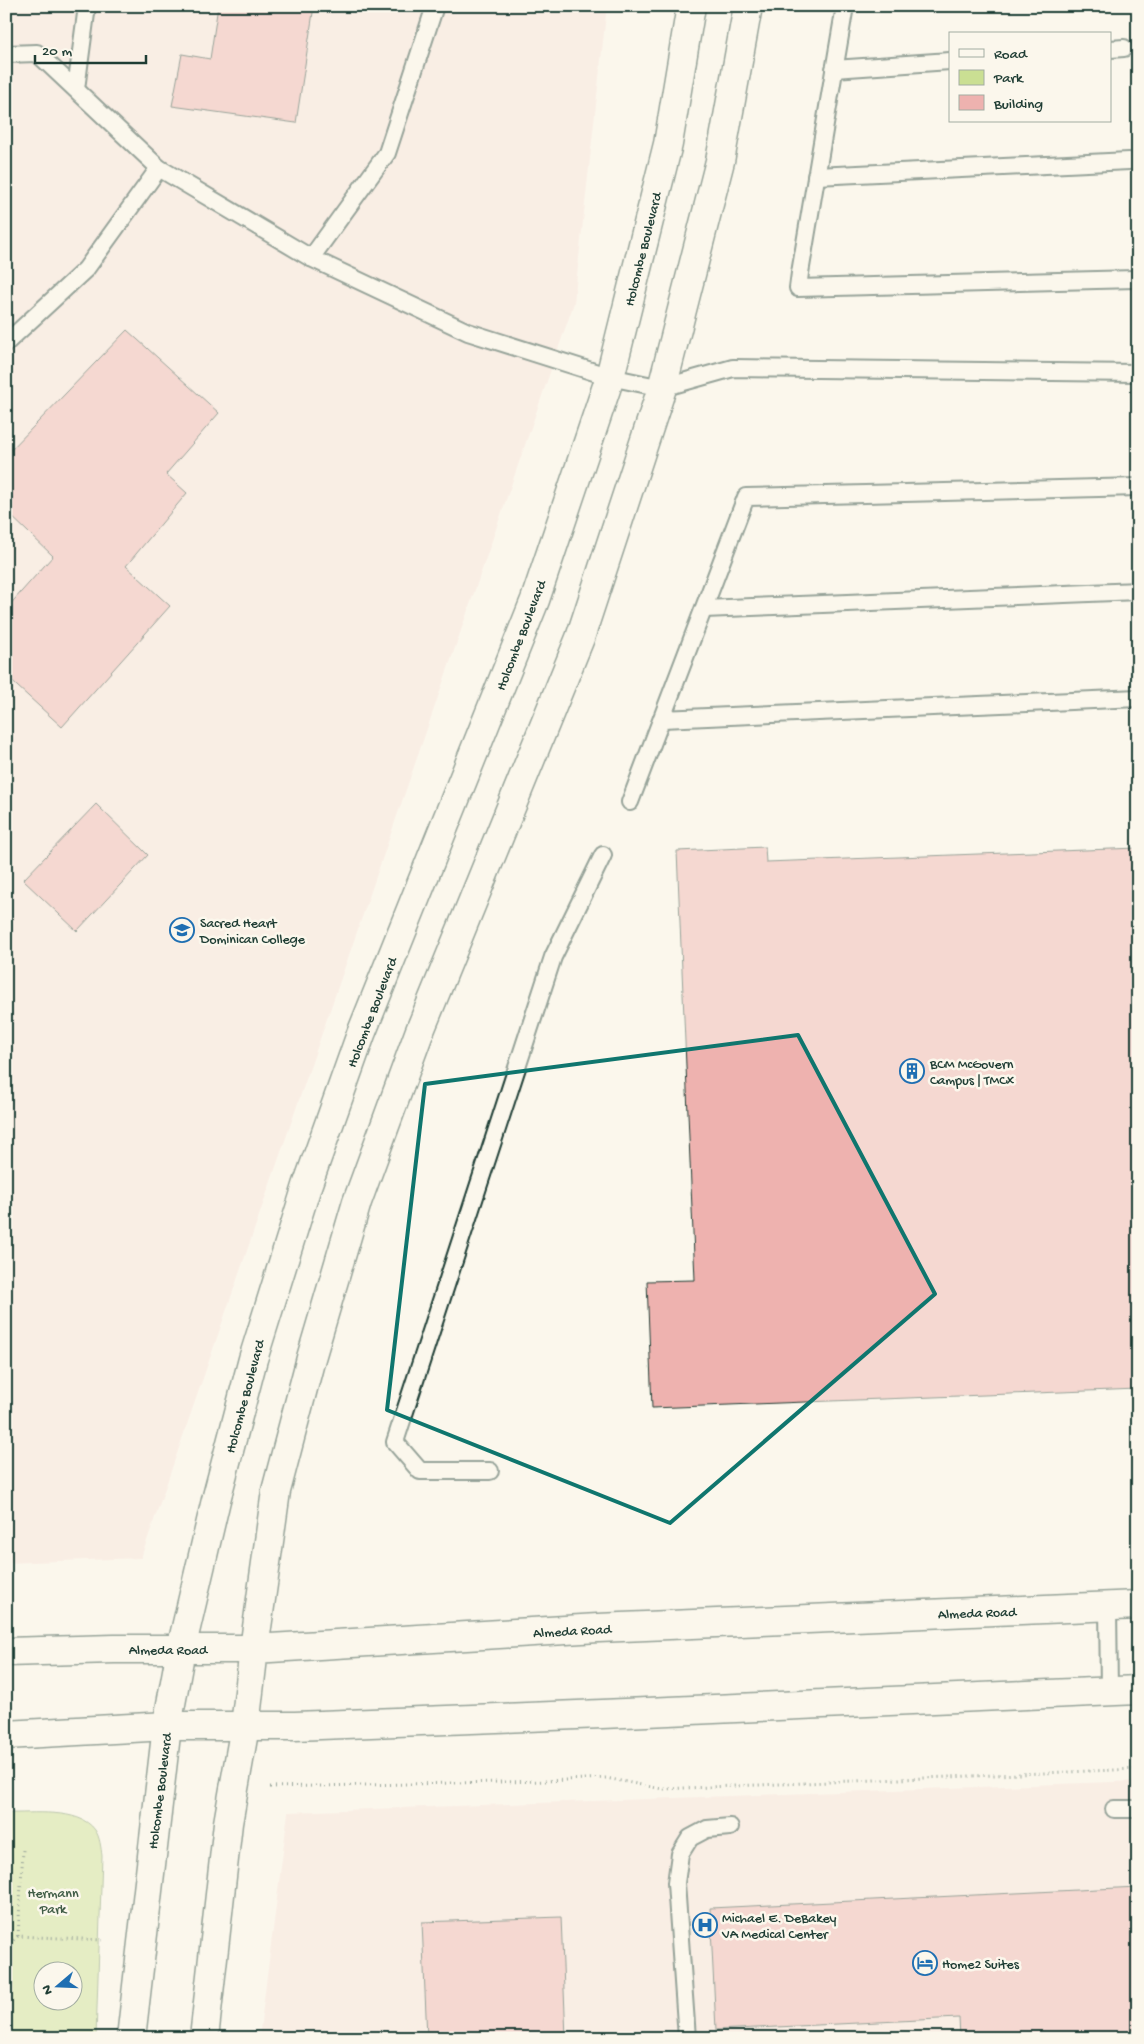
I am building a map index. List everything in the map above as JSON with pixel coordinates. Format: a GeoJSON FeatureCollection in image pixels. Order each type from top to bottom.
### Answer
{"type":"FeatureCollection","features":[{"type":"Feature","properties":{"kind":"main road","name":"Holcombe Boulevard"},"geometry":{"type":"LineString","coordinates":[[131,2038],[167,1726],[181,1650],[216,1500],[253,1359],[307,1186],[361,1034],[535,600],[610,377],[668,144],[691,6]]}},
{"type":"Feature","properties":{"kind":"main road"},"geometry":{"type":"LineString","coordinates":[[204,2038],[228,1822],[245,1726],[276,1491],[311,1358],[357,1202],[419,1033],[580,638],[662,388],[720,160],[748,6]]}},
{"type":"Feature","properties":{"kind":"main road","name":"Almeda Road"},"geometry":{"type":"LineString","coordinates":[[6,1652],[114,1649],[254,1649],[598,1628],[1138,1605]]}},
{"type":"Feature","properties":{"kind":"main road"},"geometry":{"type":"LineString","coordinates":[[6,1734],[167,1726],[295,1726],[621,1714],[1138,1690]]}},
{"type":"Feature","properties":{"kind":"lane"},"geometry":{"type":"LineString","coordinates":[[76,89],[88,6]]}},
{"type":"Feature","properties":{"kind":"lane"},"geometry":{"type":"LineString","coordinates":[[311,258],[387,153],[435,6]]}},
{"type":"Feature","properties":{"kind":"lane"},"geometry":{"type":"LineString","coordinates":[[845,6],[798,288],[1135,279]]}},
{"type":"Feature","properties":{"kind":"lane"},"geometry":{"type":"LineString","coordinates":[[6,54],[37,53],[159,168],[311,258],[468,332],[610,377],[662,388],[733,368],[1138,374]]}},
{"type":"Feature","properties":{"kind":"lane"},"geometry":{"type":"LineString","coordinates":[[834,69],[949,60]]}},
{"type":"Feature","properties":{"kind":"lane"},"geometry":{"type":"LineString","coordinates":[[816,176],[1129,161]]}},
{"type":"Feature","properties":{"kind":"lane"},"geometry":{"type":"LineString","coordinates":[[6,343],[86,269],[159,168]]}},
{"type":"Feature","properties":{"kind":"lane"},"geometry":{"type":"LineString","coordinates":[[630,802],[746,497],[1138,487]]}},
{"type":"Feature","properties":{"kind":"lane"},"geometry":{"type":"LineString","coordinates":[[704,609],[1138,591]]}},
{"type":"Feature","properties":{"kind":"lane"},"geometry":{"type":"LineString","coordinates":[[662,719],[1138,698]]}},
{"type":"Feature","properties":{"kind":"lane"},"geometry":{"type":"LineString","coordinates":[[490,1471],[420,1471],[395,1442],[554,957],[603,855]]}},
{"type":"Feature","properties":{"kind":"lane"},"geometry":{"type":"LineString","coordinates":[[1108,1606],[1110,1691]]}},
{"type":"Feature","properties":{"kind":"lane"},"geometry":{"type":"LineString","coordinates":[[1114,1809],[1138,1809]]}},
{"type":"Feature","properties":{"kind":"lane"},"geometry":{"type":"LineString","coordinates":[[687,2038],[676,1884],[680,1854],[690,1838],[707,1829],[730,1828]]}},
{"type":"Feature","properties":{"kind":"path"},"geometry":{"type":"LineString","coordinates":[[270,1787],[606,1778],[662,1788],[681,1788],[1138,1769]]}},
{"type":"Feature","properties":{"kind":"path"},"geometry":{"type":"LineString","coordinates":[[6,1947],[18,1936],[23,1850]]}},
{"type":"Feature","properties":{"kind":"path"},"geometry":{"type":"LineString","coordinates":[[18,1936],[102,1940]]}},
{"type":"Feature","properties":{"kind":"highlighted area"},"geometry":{"type":"Polygon","coordinates":[[[798,1035],[935,1294],[670,1523],[387,1410],[425,1084],[798,1035]]]}},
{"type":"Feature","properties":{"kind":"shaded area","name":"Sacred Heart Dominican College"},"geometry":{"type":"Polygon","coordinates":[[[6,6],[607,6],[574,303],[141,1558],[6,1563],[6,6]]]}},
{"type":"Feature","properties":{"kind":"shaded area","name":"Michael E. DeBakey VA Medical Center"},"geometry":{"type":"Polygon","coordinates":[[[1138,1781],[1138,2038],[259,2038],[288,1812],[1138,1781]]]}},
{"type":"Feature","properties":{"kind":"green space","name":"Hermann Park"},"geometry":{"type":"Polygon","coordinates":[[[6,1813],[54,1813],[66,1815],[88,1823],[97,1833],[102,1856],[96,2038],[6,2038],[6,1813]]]}},
{"type":"Feature","properties":{"kind":"building"},"geometry":{"type":"Polygon","coordinates":[[[218,6],[314,6],[296,123],[172,106],[182,54],[210,59],[218,6]]]}},
{"type":"Feature","properties":{"kind":"building"},"geometry":{"type":"Polygon","coordinates":[[[127,330],[219,413],[166,474],[187,493],[126,566],[170,606],[62,727],[6,676],[6,609],[53,556],[6,511],[6,455],[127,330]]]}},
{"type":"Feature","properties":{"kind":"building"},"geometry":{"type":"Polygon","coordinates":[[[96,804],[148,855],[77,931],[23,880],[96,804]]]}},
{"type":"Feature","properties":{"kind":"building","name":"BCM McGovern Campus | TMCx"},"geometry":{"type":"Polygon","coordinates":[[[765,847],[766,862],[1138,848],[1138,1389],[652,1408],[647,1281],[695,1280],[677,851],[765,847]]]}},
{"type":"Feature","properties":{"kind":"building","name":"Home2 Suites"},"geometry":{"type":"Polygon","coordinates":[[[1138,1887],[1138,2038],[960,2038],[959,2018],[716,2030],[710,1908],[1138,1887]]]}},
{"type":"Feature","properties":{"kind":"building"},"geometry":{"type":"Polygon","coordinates":[[[561,1917],[566,2038],[427,2038],[422,1922],[561,1917]]]}},
{"type":"Feature","properties":{"kind":"place","name":"Sacred Heart Dominican College"},"geometry":{"type":"Point","coordinates":[182,930]}},
{"type":"Feature","properties":{"kind":"place","name":"BCM McGovern Campus | TMCx"},"geometry":{"type":"Point","coordinates":[912,1071]}},
{"type":"Feature","properties":{"kind":"place","name":"Michael E. DeBakey VA Medical Center"},"geometry":{"type":"Point","coordinates":[705,1925]}},
{"type":"Feature","properties":{"kind":"place","name":"Home2 Suites"},"geometry":{"type":"Point","coordinates":[925,1963]}}]}
